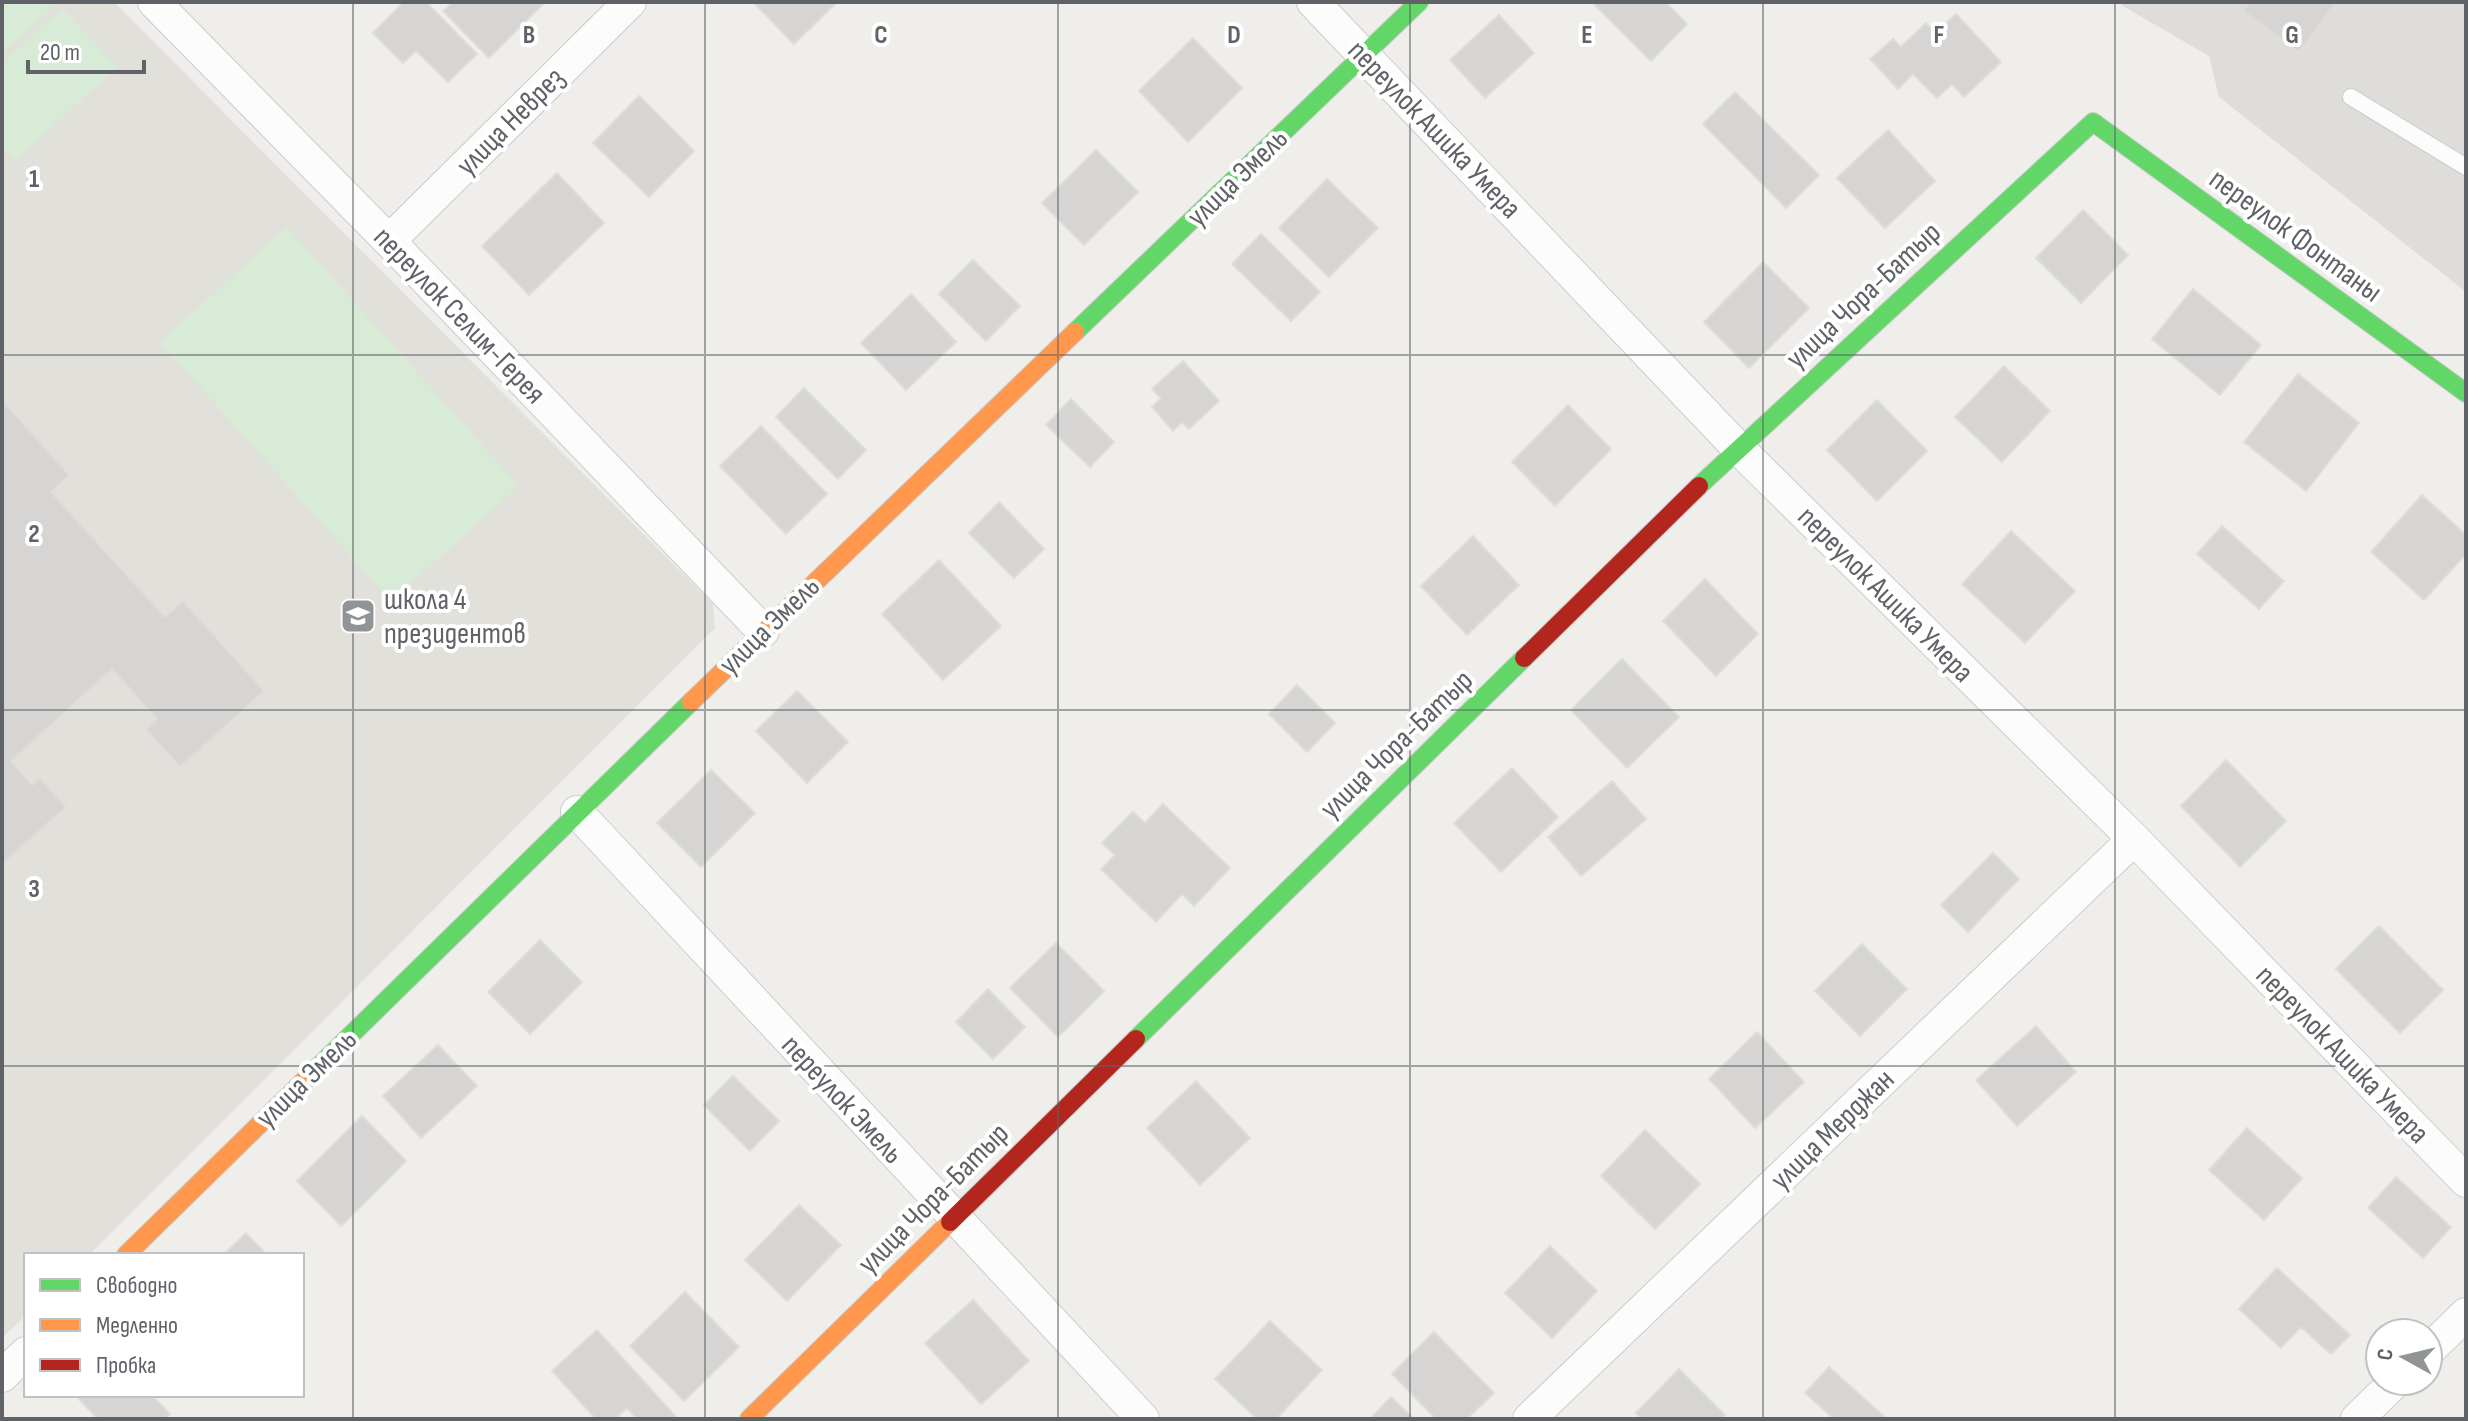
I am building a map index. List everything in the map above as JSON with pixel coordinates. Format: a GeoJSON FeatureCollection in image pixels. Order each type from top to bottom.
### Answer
{"type":"FeatureCollection","features":[{"type":"Feature","properties":{"kind":"street","name":"переулок Селим-Герея"},"geometry":{"type":"LineString","coordinates":[[154,2],[389,241],[763,631]]}},
{"type":"Feature","properties":{"kind":"street","name":"улица Неврез"},"geometry":{"type":"LineString","coordinates":[[389,241],[630,2]]}},
{"type":"Feature","properties":{"kind":"street","name":"переулок Ашика Умера"},"geometry":{"type":"LineString","coordinates":[[1313,2],[1738,448],[2134,839],[2466,1181]]}},
{"type":"Feature","properties":{"kind":"street","name":"улица Эмель"},"geometry":{"type":"LineString","coordinates":[[128,1253],[763,631],[1419,2]]}},
{"type":"Feature","properties":{"kind":"street","name":"улица Чора-Батыр"},"geometry":{"type":"LineString","coordinates":[[749,1419],[1738,448],[2093,122]]}},
{"type":"Feature","properties":{"kind":"street","name":"переулок Фонтаны"},"geometry":{"type":"LineString","coordinates":[[2093,122],[2466,393]]}},
{"type":"Feature","properties":{"kind":"street","name":"переулок Эмель"},"geometry":{"type":"LineString","coordinates":[[577,812],[1143,1419]]}},
{"type":"Feature","properties":{"kind":"street","name":"улица Мерджан"},"geometry":{"type":"LineString","coordinates":[[1529,1419],[2134,839]]}},
{"type":"Feature","properties":{"kind":"street"},"geometry":{"type":"LineString","coordinates":[[2444,1335],[2466,1314]]}},
{"type":"Feature","properties":{"kind":"street"},"geometry":{"type":"LineString","coordinates":[[2,1376],[24,1355]]}},
{"type":"Feature","properties":{"kind":"street"},"geometry":{"type":"LineString","coordinates":[[2357,1419],[2380,1397]]}},
{"type":"Feature","properties":{"kind":"lane"},"geometry":{"type":"LineString","coordinates":[[2351,97],[2466,167]]}},
{"type":"Feature","properties":{"kind":"shaded area","name":"школа 4 президентов"},"geometry":{"type":"Polygon","coordinates":[[[2,2],[114,2],[713,604],[715,628],[91,1253],[24,1253],[24,1317],[2,1338],[2,2]]]}},
{"type":"Feature","properties":{"kind":"shaded area"},"geometry":{"type":"Polygon","coordinates":[[[2122,2],[2466,2],[2466,292],[2219,97],[2209,56],[2121,5],[2122,2]]]}},
{"type":"Feature","properties":{"kind":"green space"},"geometry":{"type":"Polygon","coordinates":[[[2,2],[56,2],[57,3],[2,54],[2,2]]]}},
{"type":"Feature","properties":{"kind":"green space"},"geometry":{"type":"Polygon","coordinates":[[[62,8],[117,67],[15,161],[2,146],[2,64],[62,8]]]}},
{"type":"Feature","properties":{"kind":"green space"},"geometry":{"type":"Polygon","coordinates":[[[287,227],[519,486],[391,601],[160,342],[287,227]]]}},
{"type":"Feature","properties":{"kind":"building"},"geometry":{"type":"Polygon","coordinates":[[[404,2],[426,2],[477,54],[448,82],[416,51],[403,63],[373,33],[404,2]]]}},
{"type":"Feature","properties":{"kind":"building"},"geometry":{"type":"Polygon","coordinates":[[[453,2],[545,2],[489,58],[443,11],[453,2]]]}},
{"type":"Feature","properties":{"kind":"building"},"geometry":{"type":"Polygon","coordinates":[[[753,2],[833,2],[835,4],[794,44],[753,2]]]}},
{"type":"Feature","properties":{"kind":"building"},"geometry":{"type":"Polygon","coordinates":[[[1592,2],[1665,2],[1687,24],[1651,61],[1592,2]]]}},
{"type":"Feature","properties":{"kind":"building"},"geometry":{"type":"Polygon","coordinates":[[[2250,2],[2336,2],[2299,52],[2243,11],[2250,2]]]}},
{"type":"Feature","properties":{"kind":"building"},"geometry":{"type":"Polygon","coordinates":[[[1956,14],[2001,62],[1964,97],[1952,84],[1937,98],[1913,74],[1898,89],[1870,59],[1893,39],[1901,47],[1926,23],[1935,33],[1956,14]]]}},
{"type":"Feature","properties":{"kind":"building"},"geometry":{"type":"Polygon","coordinates":[[[1499,15],[1534,53],[1485,98],[1450,60],[1499,15]]]}},
{"type":"Feature","properties":{"kind":"building"},"geometry":{"type":"Polygon","coordinates":[[[1193,38],[1242,88],[1188,142],[1139,91],[1193,38]]]}},
{"type":"Feature","properties":{"kind":"building"},"geometry":{"type":"Polygon","coordinates":[[[1735,92],[1819,175],[1786,208],[1703,124],[1735,92]]]}},
{"type":"Feature","properties":{"kind":"building"},"geometry":{"type":"Polygon","coordinates":[[[639,96],[694,151],[649,197],[593,143],[639,96]]]}},
{"type":"Feature","properties":{"kind":"building"},"geometry":{"type":"Polygon","coordinates":[[[1888,130],[1935,181],[1885,228],[1837,178],[1888,130]]]}},
{"type":"Feature","properties":{"kind":"building"},"geometry":{"type":"Polygon","coordinates":[[[1096,150],[1138,192],[1084,245],[1042,203],[1096,150]]]}},
{"type":"Feature","properties":{"kind":"building"},"geometry":{"type":"Polygon","coordinates":[[[557,173],[604,223],[529,295],[482,246],[557,173]]]}},
{"type":"Feature","properties":{"kind":"building"},"geometry":{"type":"Polygon","coordinates":[[[1327,179],[1378,228],[1329,277],[1279,228],[1327,179]]]}},
{"type":"Feature","properties":{"kind":"building"},"geometry":{"type":"Polygon","coordinates":[[[2083,210],[2128,255],[2081,303],[2036,258],[2083,210]]]}},
{"type":"Feature","properties":{"kind":"building"},"geometry":{"type":"Polygon","coordinates":[[[1261,234],[1320,292],[1291,321],[1232,264],[1261,234]]]}},
{"type":"Feature","properties":{"kind":"building"},"geometry":{"type":"Polygon","coordinates":[[[973,260],[1020,306],[986,341],[939,294],[973,260]]]}},
{"type":"Feature","properties":{"kind":"building"},"geometry":{"type":"Polygon","coordinates":[[[1763,262],[1809,308],[1749,368],[1704,322],[1763,262]]]}},
{"type":"Feature","properties":{"kind":"building"},"geometry":{"type":"Polygon","coordinates":[[[2193,289],[2261,345],[2220,395],[2152,339],[2193,289]]]}},
{"type":"Feature","properties":{"kind":"building"},"geometry":{"type":"Polygon","coordinates":[[[911,294],[956,342],[906,390],[861,343],[911,294]]]}},
{"type":"Feature","properties":{"kind":"building"},"geometry":{"type":"Polygon","coordinates":[[[1183,361],[1219,401],[1189,429],[1182,422],[1173,431],[1152,407],[1161,398],[1152,389],[1183,361]]]}},
{"type":"Feature","properties":{"kind":"building"},"geometry":{"type":"Polygon","coordinates":[[[2004,366],[2050,411],[2002,462],[1955,417],[2004,366]]]}},
{"type":"Feature","properties":{"kind":"building"},"geometry":{"type":"Polygon","coordinates":[[[2298,374],[2359,423],[2306,491],[2244,442],[2298,374]]]}},
{"type":"Feature","properties":{"kind":"building"},"geometry":{"type":"Polygon","coordinates":[[[804,388],[866,450],[838,479],[776,417],[804,388]]]}},
{"type":"Feature","properties":{"kind":"building"},"geometry":{"type":"Polygon","coordinates":[[[1071,399],[1114,442],[1090,467],[1046,425],[1071,399]]]}},
{"type":"Feature","properties":{"kind":"building"},"geometry":{"type":"Polygon","coordinates":[[[2,400],[69,475],[51,492],[165,617],[183,601],[264,691],[180,767],[146,729],[157,719],[112,669],[11,761],[32,785],[40,778],[66,807],[2,864],[2,400]]]}},
{"type":"Feature","properties":{"kind":"building"},"geometry":{"type":"Polygon","coordinates":[[[1877,400],[1927,451],[1877,501],[1827,450],[1877,400]]]}},
{"type":"Feature","properties":{"kind":"building"},"geometry":{"type":"Polygon","coordinates":[[[1568,405],[1611,449],[1555,506],[1512,462],[1568,405]]]}},
{"type":"Feature","properties":{"kind":"building"},"geometry":{"type":"Polygon","coordinates":[[[761,426],[827,494],[786,534],[720,466],[761,426]]]}},
{"type":"Feature","properties":{"kind":"building"},"geometry":{"type":"Polygon","coordinates":[[[2422,495],[2466,535],[2466,554],[2424,600],[2371,552],[2422,495]]]}},
{"type":"Feature","properties":{"kind":"building"},"geometry":{"type":"Polygon","coordinates":[[[999,502],[1044,549],[1014,578],[969,533],[999,502]]]}},
{"type":"Feature","properties":{"kind":"building"},"geometry":{"type":"Polygon","coordinates":[[[2222,526],[2284,581],[2259,609],[2197,554],[2222,526]]]}},
{"type":"Feature","properties":{"kind":"building"},"geometry":{"type":"Polygon","coordinates":[[[2011,531],[2075,591],[2025,643],[1962,584],[2011,531]]]}},
{"type":"Feature","properties":{"kind":"building"},"geometry":{"type":"Polygon","coordinates":[[[1473,536],[1519,585],[1467,635],[1421,586],[1473,536]]]}},
{"type":"Feature","properties":{"kind":"building"},"geometry":{"type":"Polygon","coordinates":[[[939,560],[1001,626],[943,680],[882,614],[939,560]]]}},
{"type":"Feature","properties":{"kind":"building"},"geometry":{"type":"Polygon","coordinates":[[[1705,579],[1758,634],[1716,676],[1663,621],[1705,579]]]}},
{"type":"Feature","properties":{"kind":"building"},"geometry":{"type":"Polygon","coordinates":[[[1622,659],[1679,717],[1627,768],[1571,710],[1622,659]]]}},
{"type":"Feature","properties":{"kind":"building"},"geometry":{"type":"Polygon","coordinates":[[[1297,685],[1335,723],[1307,752],[1269,714],[1297,685]]]}},
{"type":"Feature","properties":{"kind":"building"},"geometry":{"type":"Polygon","coordinates":[[[797,691],[848,742],[807,783],[756,731],[797,691]]]}},
{"type":"Feature","properties":{"kind":"building"},"geometry":{"type":"Polygon","coordinates":[[[2226,760],[2286,821],[2240,867],[2181,806],[2226,760]]]}},
{"type":"Feature","properties":{"kind":"building"},"geometry":{"type":"Polygon","coordinates":[[[1512,768],[1558,817],[1501,872],[1454,823],[1512,768]]]}},
{"type":"Feature","properties":{"kind":"building"},"geometry":{"type":"Polygon","coordinates":[[[711,770],[755,813],[701,867],[657,823],[711,770]]]}},
{"type":"Feature","properties":{"kind":"building"},"geometry":{"type":"Polygon","coordinates":[[[1612,781],[1646,819],[1581,876],[1548,837],[1612,781]]]}},
{"type":"Feature","properties":{"kind":"building"},"geometry":{"type":"Polygon","coordinates":[[[1163,804],[1230,868],[1194,906],[1182,894],[1156,922],[1101,869],[1115,855],[1102,843],[1133,812],[1145,823],[1163,804]]]}},
{"type":"Feature","properties":{"kind":"building"},"geometry":{"type":"Polygon","coordinates":[[[1993,853],[2019,879],[1968,932],[1941,905],[1993,853]]]}},
{"type":"Feature","properties":{"kind":"building"},"geometry":{"type":"Polygon","coordinates":[[[2379,926],[2443,990],[2400,1033],[2336,969],[2379,926]]]}},
{"type":"Feature","properties":{"kind":"building"},"geometry":{"type":"Polygon","coordinates":[[[540,940],[582,982],[530,1034],[488,992],[540,940]]]}},
{"type":"Feature","properties":{"kind":"building"},"geometry":{"type":"Polygon","coordinates":[[[1056,943],[1104,991],[1058,1037],[1010,988],[1056,943]]]}},
{"type":"Feature","properties":{"kind":"building"},"geometry":{"type":"Polygon","coordinates":[[[1862,944],[1907,989],[1860,1036],[1815,991],[1862,944]]]}},
{"type":"Feature","properties":{"kind":"building"},"geometry":{"type":"Polygon","coordinates":[[[988,989],[1025,1027],[993,1059],[956,1022],[988,989]]]}},
{"type":"Feature","properties":{"kind":"building"},"geometry":{"type":"Polygon","coordinates":[[[2036,1026],[2076,1072],[2017,1126],[1976,1080],[2036,1026]]]}},
{"type":"Feature","properties":{"kind":"building"},"geometry":{"type":"Polygon","coordinates":[[[1757,1032],[1804,1082],[1755,1128],[1709,1079],[1757,1032]]]}},
{"type":"Feature","properties":{"kind":"building"},"geometry":{"type":"Polygon","coordinates":[[[438,1045],[477,1086],[421,1138],[383,1096],[438,1045]]]}},
{"type":"Feature","properties":{"kind":"building"},"geometry":{"type":"Polygon","coordinates":[[[733,1076],[779,1121],[750,1151],[704,1105],[733,1076]]]}},
{"type":"Feature","properties":{"kind":"building"},"geometry":{"type":"Polygon","coordinates":[[[1196,1081],[1250,1138],[1200,1185],[1147,1128],[1196,1081]]]}},
{"type":"Feature","properties":{"kind":"building"},"geometry":{"type":"Polygon","coordinates":[[[362,1116],[406,1161],[341,1226],[297,1181],[362,1116]]]}},
{"type":"Feature","properties":{"kind":"building"},"geometry":{"type":"Polygon","coordinates":[[[2247,1128],[2302,1178],[2264,1220],[2209,1170],[2247,1128]]]}},
{"type":"Feature","properties":{"kind":"building"},"geometry":{"type":"Polygon","coordinates":[[[1645,1130],[1700,1184],[1655,1229],[1601,1176],[1645,1130]]]}},
{"type":"Feature","properties":{"kind":"building"},"geometry":{"type":"Polygon","coordinates":[[[2396,1177],[2451,1227],[2423,1258],[2368,1208],[2396,1177]]]}},
{"type":"Feature","properties":{"kind":"building"},"geometry":{"type":"Polygon","coordinates":[[[799,1205],[841,1245],[787,1301],[745,1260],[799,1205]]]}},
{"type":"Feature","properties":{"kind":"building"},"geometry":{"type":"Polygon","coordinates":[[[246,1233],[265,1253],[225,1253],[246,1233]]]}},
{"type":"Feature","properties":{"kind":"building"},"geometry":{"type":"Polygon","coordinates":[[[1550,1246],[1597,1291],[1552,1338],[1505,1293],[1550,1246]]]}},
{"type":"Feature","properties":{"kind":"building"},"geometry":{"type":"Polygon","coordinates":[[[2277,1268],[2350,1335],[2331,1354],[2301,1327],[2281,1348],[2239,1309],[2277,1268]]]}},
{"type":"Feature","properties":{"kind":"building"},"geometry":{"type":"Polygon","coordinates":[[[685,1292],[739,1347],[684,1401],[630,1346],[685,1292]]]}},
{"type":"Feature","properties":{"kind":"building"},"geometry":{"type":"Polygon","coordinates":[[[973,1300],[1029,1361],[981,1404],[925,1343],[973,1300]]]}},
{"type":"Feature","properties":{"kind":"building"},"geometry":{"type":"Polygon","coordinates":[[[1270,1321],[1322,1370],[1276,1419],[1257,1419],[1215,1379],[1270,1321]]]}},
{"type":"Feature","properties":{"kind":"building"},"geometry":{"type":"Polygon","coordinates":[[[597,1330],[678,1419],[637,1419],[627,1408],[615,1419],[596,1419],[552,1371],[597,1330]]]}},
{"type":"Feature","properties":{"kind":"building"},"geometry":{"type":"Polygon","coordinates":[[[1434,1332],[1494,1393],[1467,1419],[1436,1419],[1392,1374],[1434,1332]]]}},
{"type":"Feature","properties":{"kind":"building"},"geometry":{"type":"Polygon","coordinates":[[[1829,1367],[1887,1419],[1834,1419],[1805,1393],[1829,1367]]]}},
{"type":"Feature","properties":{"kind":"building"},"geometry":{"type":"Polygon","coordinates":[[[1679,1369],[1725,1415],[1722,1419],[1642,1419],[1636,1413],[1679,1369]]]}},
{"type":"Feature","properties":{"kind":"building"},"geometry":{"type":"Polygon","coordinates":[[[77,1397],[154,1397],[170,1414],[165,1419],[98,1419],[77,1397]]]}},
{"type":"Feature","properties":{"kind":"building"},"geometry":{"type":"Polygon","coordinates":[[[1391,1397],[1414,1419],[1370,1419],[1391,1397]]]}},
{"type":"Feature","properties":{"kind":"traffic: fast"},"geometry":{"type":"LineString","coordinates":[[1075,332],[1419,2]]}},
{"type":"Feature","properties":{"kind":"traffic: fast"},"geometry":{"type":"LineString","coordinates":[[1699,486],[2093,122],[2466,393]]}},
{"type":"Feature","properties":{"kind":"traffic: fast"},"geometry":{"type":"LineString","coordinates":[[1136,1039],[1524,658]]}},
{"type":"Feature","properties":{"kind":"traffic: fast"},"geometry":{"type":"LineString","coordinates":[[313,1072],[691,702]]}},
{"type":"Feature","properties":{"kind":"traffic: slow"},"geometry":{"type":"LineString","coordinates":[[691,702],[1075,332]]}},
{"type":"Feature","properties":{"kind":"traffic: slow"},"geometry":{"type":"LineString","coordinates":[[128,1253],[313,1072]]}},
{"type":"Feature","properties":{"kind":"traffic: slow"},"geometry":{"type":"LineString","coordinates":[[749,1419],[950,1222]]}},
{"type":"Feature","properties":{"kind":"traffic: jam"},"geometry":{"type":"LineString","coordinates":[[1524,658],[1699,486]]}},
{"type":"Feature","properties":{"kind":"traffic: jam"},"geometry":{"type":"LineString","coordinates":[[950,1222],[1136,1039]]}},
{"type":"Feature","properties":{"kind":"place","name":"школа 4 президентов"},"geometry":{"type":"Point","coordinates":[358,616]}}]}
